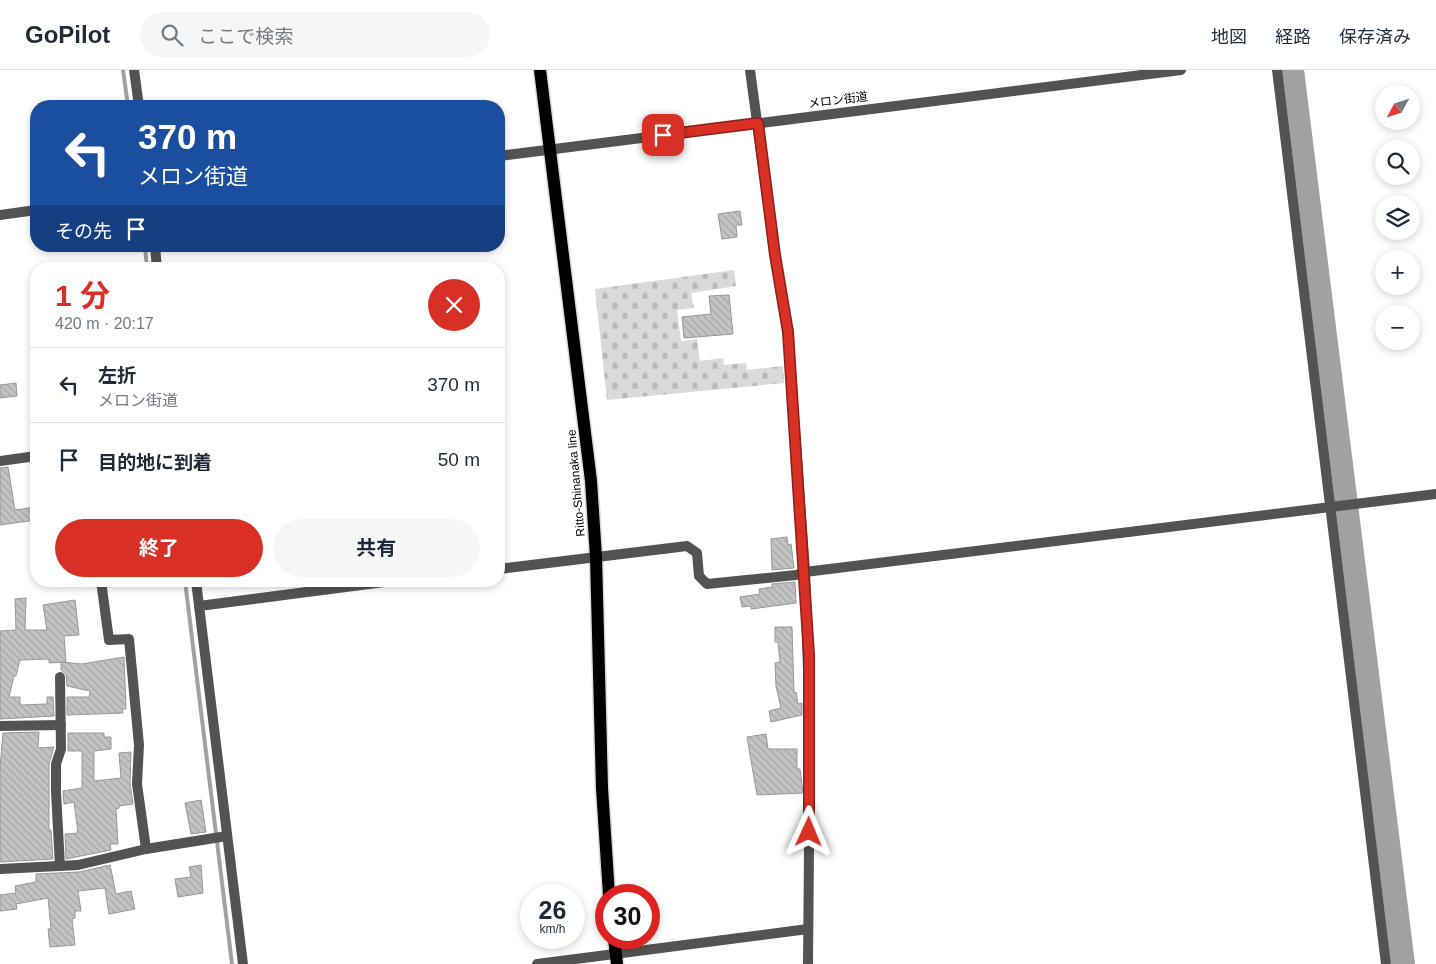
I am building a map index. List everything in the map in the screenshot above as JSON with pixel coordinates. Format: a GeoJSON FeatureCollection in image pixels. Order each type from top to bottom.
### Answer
{"type":"FeatureCollection","features":[{"type":"Feature","properties":{"kind":"main road","name":"Ritto-Shinanaka line"},"geometry":{"type":"LineString","coordinates":[[540,70],[591,481],[596,557],[602,788],[608,884]]}},
{"type":"Feature","properties":{"kind":"street"},"geometry":{"type":"LineString","coordinates":[[134,70],[138,100]]}},
{"type":"Feature","properties":{"kind":"street"},"geometry":{"type":"LineString","coordinates":[[750,70],[775,255],[788,332],[805,572],[810,736],[808,964]]}},
{"type":"Feature","properties":{"kind":"street","name":"メロン街道"},"geometry":{"type":"LineString","coordinates":[[505,155],[1181,70]]}},
{"type":"Feature","properties":{"kind":"street"},"geometry":{"type":"LineString","coordinates":[[1277,70],[1386,964]]}},
{"type":"Feature","properties":{"kind":"street"},"geometry":{"type":"LineString","coordinates":[[0,214],[30,211]]}},
{"type":"Feature","properties":{"kind":"street"},"geometry":{"type":"LineString","coordinates":[[0,461],[30,457]]}},
{"type":"Feature","properties":{"kind":"street"},"geometry":{"type":"LineString","coordinates":[[505,568],[687,546],[697,553],[700,576],[707,584],[796,576],[805,572],[1436,494]]}},
{"type":"Feature","properties":{"kind":"street"},"geometry":{"type":"LineString","coordinates":[[102,587],[108,640],[129,639],[138,745],[138,784],[146,849]]}},
{"type":"Feature","properties":{"kind":"street"},"geometry":{"type":"LineString","coordinates":[[197,587],[224,837],[243,964]]}},
{"type":"Feature","properties":{"kind":"street"},"geometry":{"type":"LineString","coordinates":[[200,606],[346,587]]}},
{"type":"Feature","properties":{"kind":"street"},"geometry":{"type":"LineString","coordinates":[[60,677],[59,719],[61,725],[61,750],[56,764],[56,792],[60,866]]}},
{"type":"Feature","properties":{"kind":"street"},"geometry":{"type":"LineString","coordinates":[[0,726],[61,725]]}},
{"type":"Feature","properties":{"kind":"street"},"geometry":{"type":"LineString","coordinates":[[0,869],[81,864],[146,849],[224,837]]}},
{"type":"Feature","properties":{"kind":"street"},"geometry":{"type":"LineString","coordinates":[[537,964],[616,960],[808,929]]}},
{"type":"Feature","properties":{"kind":"green space"},"geometry":{"type":"Polygon","coordinates":[[[734,270],[736,286],[691,293],[694,308],[677,310],[681,341],[697,339],[700,361],[723,358],[724,365],[746,363],[747,370],[783,366],[784,383],[607,400],[595,289],[734,270]]]}},
{"type":"Feature","properties":{"kind":"building"},"geometry":{"type":"Polygon","coordinates":[[[740,211],[742,225],[736,225],[737,237],[722,239],[718,214],[740,211]]]}},
{"type":"Feature","properties":{"kind":"building"},"geometry":{"type":"Polygon","coordinates":[[[729,295],[733,334],[684,338],[682,317],[711,314],[709,296],[729,295]]]}},
{"type":"Feature","properties":{"kind":"building"},"geometry":{"type":"Polygon","coordinates":[[[16,383],[17,396],[0,398],[0,385],[16,383]]]}},
{"type":"Feature","properties":{"kind":"building"},"geometry":{"type":"Polygon","coordinates":[[[8,467],[15,510],[30,508],[30,521],[0,525],[0,468],[8,467]]]}},
{"type":"Feature","properties":{"kind":"building"},"geometry":{"type":"Polygon","coordinates":[[[787,537],[788,545],[791,544],[794,568],[772,570],[771,539],[787,537]]]}},
{"type":"Feature","properties":{"kind":"building"},"geometry":{"type":"Polygon","coordinates":[[[795,582],[796,603],[751,609],[751,606],[742,607],[740,597],[760,594],[759,589],[772,587],[772,584],[795,582]]]}},
{"type":"Feature","properties":{"kind":"building"},"geometry":{"type":"Polygon","coordinates":[[[26,598],[25,630],[47,630],[43,605],[75,600],[79,635],[64,636],[66,662],[49,663],[49,659],[20,660],[16,676],[14,676],[9,697],[20,697],[20,705],[47,704],[47,697],[53,697],[54,716],[0,719],[0,631],[16,630],[15,599],[26,598]]]}},
{"type":"Feature","properties":{"kind":"building"},"geometry":{"type":"Polygon","coordinates":[[[775,627],[792,627],[794,693],[796,692],[798,704],[802,703],[802,715],[771,722],[769,711],[781,708],[776,686],[775,663],[780,662],[778,642],[775,642],[775,627]]]}},
{"type":"Feature","properties":{"kind":"building"},"geometry":{"type":"Polygon","coordinates":[[[124,657],[126,709],[122,709],[123,713],[67,715],[67,697],[89,697],[90,691],[67,686],[66,674],[61,670],[61,662],[82,664],[124,657]]]}},
{"type":"Feature","properties":{"kind":"building"},"geometry":{"type":"Polygon","coordinates":[[[39,732],[38,748],[54,747],[49,764],[49,830],[51,830],[53,859],[0,862],[0,768],[3,733],[39,732]]]}},
{"type":"Feature","properties":{"kind":"building"},"geometry":{"type":"Polygon","coordinates":[[[68,733],[104,733],[104,737],[111,737],[111,749],[94,751],[94,781],[121,778],[119,753],[131,752],[130,784],[133,804],[119,806],[116,809],[118,844],[110,844],[111,850],[66,859],[65,834],[78,833],[74,802],[64,804],[63,791],[82,788],[82,751],[68,751],[68,733]]]}},
{"type":"Feature","properties":{"kind":"building"},"geometry":{"type":"Polygon","coordinates":[[[766,734],[768,749],[797,749],[797,769],[800,769],[803,793],[757,795],[747,737],[766,734]]]}},
{"type":"Feature","properties":{"kind":"building"},"geometry":{"type":"Polygon","coordinates":[[[201,800],[206,832],[191,834],[185,803],[201,800]]]}},
{"type":"Feature","properties":{"kind":"building"},"geometry":{"type":"Polygon","coordinates":[[[110,865],[116,894],[131,891],[135,909],[109,914],[105,888],[78,891],[81,911],[75,911],[75,918],[72,919],[75,945],[50,947],[48,929],[51,929],[48,898],[16,904],[17,909],[0,911],[0,895],[16,893],[15,886],[36,882],[36,874],[79,872],[110,865]]]}},
{"type":"Feature","properties":{"kind":"building"},"geometry":{"type":"Polygon","coordinates":[[[201,865],[203,893],[178,897],[175,879],[191,877],[189,867],[201,865]]]}},
{"type":"Feature","properties":{"kind":"waterway"},"geometry":{"type":"LineString","coordinates":[[123,70],[127,100]]}},
{"type":"Feature","properties":{"kind":"waterway"},"geometry":{"type":"LineString","coordinates":[[1292,70],[1403,964]]}},
{"type":"Feature","properties":{"kind":"waterway"},"geometry":{"type":"LineString","coordinates":[[146,252],[146,262]]}},
{"type":"Feature","properties":{"kind":"waterway"},"geometry":{"type":"LineString","coordinates":[[186,587],[232,964]]}},
{"type":"Feature","properties":{"kind":"route"},"geometry":{"type":"LineString","coordinates":[[663,135],[758,123],[775,255],[788,332],[809,655],[809,832]]}}]}
